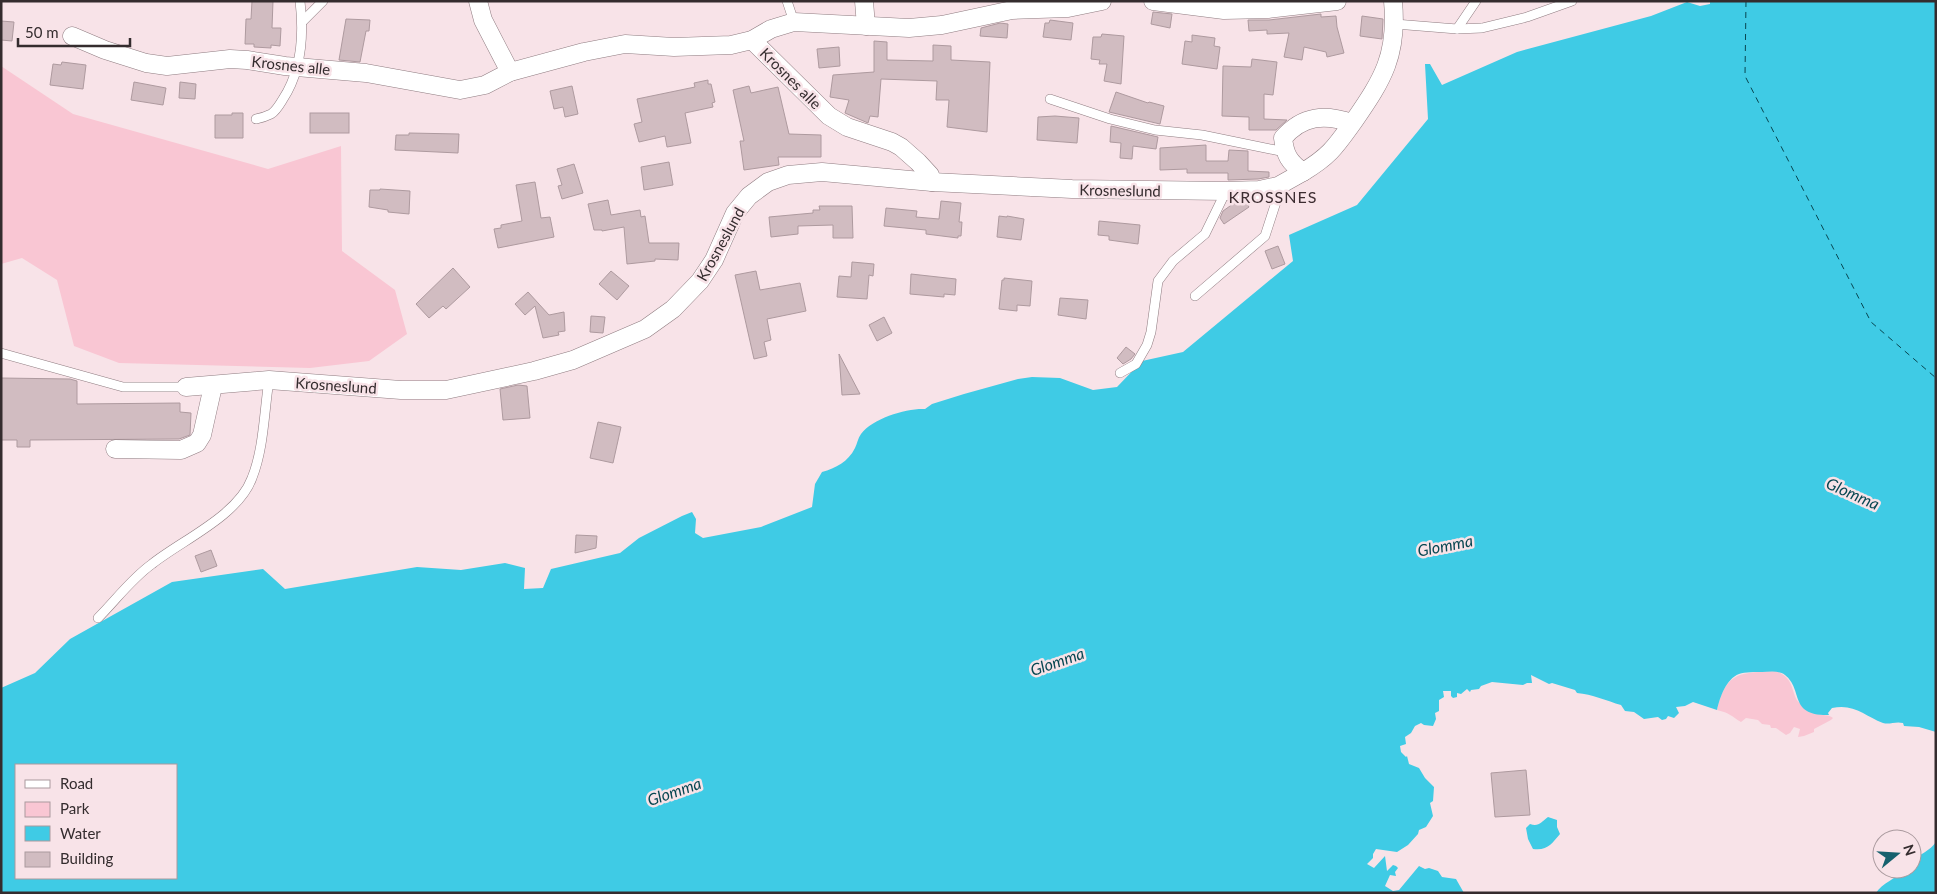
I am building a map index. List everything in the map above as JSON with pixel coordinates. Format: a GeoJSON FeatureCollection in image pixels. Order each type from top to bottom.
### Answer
{"type":"FeatureCollection","features":[{"type":"Feature","properties":{"kind":"street"},"geometry":{"type":"LineString","coordinates":[[478,1],[483,20],[510,72]]}},
{"type":"Feature","properties":{"kind":"street"},"geometry":{"type":"LineString","coordinates":[[864,1],[866,26]]}},
{"type":"Feature","properties":{"kind":"street"},"geometry":{"type":"LineString","coordinates":[[752,40],[771,29],[794,22],[890,28],[927,27],[1012,10],[1068,8],[1102,1]]}},
{"type":"Feature","properties":{"kind":"street"},"geometry":{"type":"LineString","coordinates":[[1153,1],[1224,10],[1268,9],[1337,1]]}},
{"type":"Feature","properties":{"kind":"street","name":"Krosneslund"},"geometry":{"type":"LineString","coordinates":[[186,387],[269,380],[401,390],[438,390],[552,367],[628,337],[673,309],[700,281],[717,253],[735,213],[744,201],[759,187],[788,175],[822,172],[932,182],[1072,189],[1226,191],[1259,190],[1278,186],[1320,162],[1337,147],[1371,97],[1384,74],[1392,49],[1395,24],[1393,1]]}},
{"type":"Feature","properties":{"kind":"street","name":"Krosnes alle"},"geometry":{"type":"LineString","coordinates":[[72,36],[105,50],[153,64],[181,65],[230,59],[366,73],[460,90],[485,85],[510,72],[584,52],[625,44],[712,46],[731,45],[752,40],[829,116],[847,127],[901,147],[930,175],[932,182]]}},
{"type":"Feature","properties":{"kind":"street"},"geometry":{"type":"LineString","coordinates":[[1303,172],[1291,164],[1285,152],[1283,138],[1291,129],[1303,122],[1318,118],[1336,118],[1352,123]]}},
{"type":"Feature","properties":{"kind":"street"},"geometry":{"type":"LineString","coordinates":[[115,449],[181,450],[197,443],[202,436],[213,386]]}},
{"type":"Feature","properties":{"kind":"lane"},"geometry":{"type":"LineString","coordinates":[[256,119],[271,114],[278,107],[287,92],[298,66],[302,22],[300,1]]}},
{"type":"Feature","properties":{"kind":"lane"},"geometry":{"type":"LineString","coordinates":[[302,22],[323,1]]}},
{"type":"Feature","properties":{"kind":"lane"},"geometry":{"type":"LineString","coordinates":[[787,1],[794,22]]}},
{"type":"Feature","properties":{"kind":"lane"},"geometry":{"type":"LineString","coordinates":[[1457,29],[1476,1]]}},
{"type":"Feature","properties":{"kind":"lane"},"geometry":{"type":"LineString","coordinates":[[1395,24],[1457,29],[1482,28],[1527,17],[1569,4],[1572,1]]}},
{"type":"Feature","properties":{"kind":"lane"},"geometry":{"type":"LineString","coordinates":[[1050,99],[1110,119],[1155,130],[1202,135],[1285,152]]}},
{"type":"Feature","properties":{"kind":"lane"},"geometry":{"type":"LineString","coordinates":[[1195,296],[1265,236],[1277,199],[1278,186]]}},
{"type":"Feature","properties":{"kind":"lane"},"geometry":{"type":"LineString","coordinates":[[1120,373],[1136,364],[1147,346],[1151,332],[1158,281],[1173,261],[1205,234],[1226,191]]}},
{"type":"Feature","properties":{"kind":"lane","name":"Krosneslund"},"geometry":{"type":"LineString","coordinates":[[1,353],[123,386],[186,387]]}},
{"type":"Feature","properties":{"kind":"lane"},"geometry":{"type":"LineString","coordinates":[[98,618],[129,584],[152,563],[209,525],[236,503],[252,480],[258,457],[269,380]]}},
{"type":"Feature","properties":{"kind":"green space"},"geometry":{"type":"Polygon","coordinates":[[[1,66],[73,114],[268,169],[341,146],[342,251],[395,290],[407,334],[369,361],[310,368],[119,363],[74,346],[57,280],[22,258],[1,264],[1,66]]]}},
{"type":"Feature","properties":{"kind":"green space"},"geometry":{"type":"Polygon","coordinates":[[[1776,671],[1783,674],[1790,683],[1798,701],[1809,710],[1833,718],[1814,729],[1814,732],[1798,737],[1800,729],[1794,727],[1786,735],[1776,728],[1771,728],[1770,725],[1762,724],[1758,720],[1746,718],[1741,722],[1717,710],[1725,687],[1737,676],[1754,672],[1776,671]]]}},
{"type":"Feature","properties":{"kind":"water","name":"Glomma"},"geometry":{"type":"Polygon","coordinates":[[[1710,1],[1936,1],[1936,732],[1919,727],[1904,726],[1903,723],[1883,723],[1847,707],[1832,708],[1828,713],[1829,715],[1808,711],[1802,707],[1791,681],[1782,673],[1776,672],[1750,672],[1734,676],[1722,694],[1717,710],[1693,702],[1685,706],[1676,707],[1679,713],[1674,718],[1668,716],[1662,720],[1658,717],[1644,719],[1634,712],[1625,711],[1621,705],[1594,696],[1577,693],[1575,690],[1552,683],[1549,684],[1531,675],[1532,683],[1523,685],[1492,682],[1470,692],[1467,689],[1461,694],[1457,693],[1457,697],[1453,698],[1451,691],[1443,691],[1444,697],[1439,700],[1439,711],[1435,713],[1436,719],[1433,726],[1421,723],[1415,726],[1411,733],[1405,737],[1406,744],[1400,746],[1401,752],[1407,756],[1409,764],[1419,768],[1434,787],[1433,801],[1430,803],[1433,816],[1426,827],[1419,830],[1418,834],[1408,845],[1397,852],[1376,849],[1373,858],[1367,864],[1374,868],[1385,856],[1387,871],[1393,865],[1398,868],[1395,872],[1396,876],[1390,875],[1385,886],[1393,891],[1399,890],[1419,866],[1438,871],[1442,877],[1456,879],[1464,893],[1,893],[1,688],[35,673],[70,639],[172,582],[263,569],[285,589],[417,567],[461,570],[505,563],[525,568],[524,589],[543,588],[551,569],[620,553],[639,538],[692,512],[696,519],[695,533],[703,538],[761,527],[812,507],[815,484],[822,472],[845,461],[852,453],[859,437],[866,428],[891,415],[909,410],[925,409],[932,404],[964,394],[1032,377],[1060,378],[1093,390],[1117,387],[1142,361],[1183,352],[1293,261],[1289,235],[1357,205],[1428,119],[1425,64],[1430,64],[1442,85],[1517,52],[1651,16],[1687,2],[1700,6],[1710,4],[1710,1]]]}},
{"type":"Feature","properties":{"kind":"water"},"geometry":{"type":"Polygon","coordinates":[[[1548,817],[1557,820],[1560,834],[1546,848],[1533,849],[1528,839],[1526,828],[1530,824],[1540,824],[1548,817]]]}},
{"type":"Feature","properties":{"kind":"water"},"geometry":{"type":"Polygon","coordinates":[[[1936,842],[1936,893],[1876,893],[1893,879],[1922,879],[1922,854],[1936,842]]]}},
{"type":"Feature","properties":{"kind":"building"},"geometry":{"type":"Polygon","coordinates":[[[252,1],[273,1],[272,28],[281,28],[280,46],[271,45],[271,48],[254,47],[254,44],[245,44],[246,19],[251,19],[252,1]]]}},
{"type":"Feature","properties":{"kind":"building"},"geometry":{"type":"Polygon","coordinates":[[[1153,12],[1172,14],[1170,28],[1151,24],[1153,12]]]}},
{"type":"Feature","properties":{"kind":"building"},"geometry":{"type":"Polygon","coordinates":[[[1321,14],[1321,17],[1336,16],[1344,53],[1327,57],[1326,52],[1304,47],[1302,60],[1284,57],[1289,33],[1267,34],[1267,30],[1249,31],[1248,20],[1269,20],[1321,14]]]}},
{"type":"Feature","properties":{"kind":"building"},"geometry":{"type":"Polygon","coordinates":[[[1362,16],[1383,19],[1382,39],[1360,36],[1362,16]]]}},
{"type":"Feature","properties":{"kind":"building"},"geometry":{"type":"Polygon","coordinates":[[[346,19],[370,20],[369,31],[366,31],[360,62],[339,60],[346,19]]]}},
{"type":"Feature","properties":{"kind":"building"},"geometry":{"type":"Polygon","coordinates":[[[1050,20],[1073,23],[1071,40],[1043,37],[1045,23],[1049,23],[1050,20]]]}},
{"type":"Feature","properties":{"kind":"building"},"geometry":{"type":"Polygon","coordinates":[[[1,21],[14,22],[12,41],[1,40],[1,21]]]}},
{"type":"Feature","properties":{"kind":"building"},"geometry":{"type":"Polygon","coordinates":[[[1000,23],[1008,24],[1007,38],[980,36],[981,28],[1000,23]]]}},
{"type":"Feature","properties":{"kind":"building"},"geometry":{"type":"Polygon","coordinates":[[[1102,34],[1124,36],[1121,84],[1104,81],[1107,64],[1099,64],[1100,60],[1091,59],[1093,37],[1101,37],[1102,34]]]}},
{"type":"Feature","properties":{"kind":"building"},"geometry":{"type":"Polygon","coordinates":[[[1192,35],[1215,38],[1214,46],[1220,47],[1217,69],[1182,64],[1185,41],[1192,42],[1192,35]]]}},
{"type":"Feature","properties":{"kind":"building"},"geometry":{"type":"Polygon","coordinates":[[[874,41],[887,42],[887,60],[933,61],[933,45],[951,46],[951,60],[990,62],[987,132],[947,127],[949,100],[936,100],[937,81],[881,79],[878,117],[870,116],[868,123],[845,113],[849,100],[830,97],[833,75],[874,72],[874,41]]]}},
{"type":"Feature","properties":{"kind":"building"},"geometry":{"type":"Polygon","coordinates":[[[839,47],[840,66],[819,68],[817,49],[839,47]]]}},
{"type":"Feature","properties":{"kind":"building"},"geometry":{"type":"Polygon","coordinates":[[[1252,59],[1277,62],[1273,95],[1264,94],[1264,119],[1287,120],[1276,130],[1249,130],[1249,117],[1222,116],[1223,66],[1251,67],[1252,59]]]}},
{"type":"Feature","properties":{"kind":"building"},"geometry":{"type":"Polygon","coordinates":[[[62,62],[86,65],[83,89],[50,85],[53,64],[61,65],[62,62]]]}},
{"type":"Feature","properties":{"kind":"building"},"geometry":{"type":"Polygon","coordinates":[[[708,80],[708,84],[711,84],[715,102],[712,103],[713,107],[685,113],[691,143],[667,147],[665,136],[639,142],[634,124],[642,122],[637,99],[695,87],[694,83],[708,80]]]}},
{"type":"Feature","properties":{"kind":"building"},"geometry":{"type":"Polygon","coordinates":[[[134,82],[166,88],[163,105],[131,100],[134,82]]]}},
{"type":"Feature","properties":{"kind":"building"},"geometry":{"type":"Polygon","coordinates":[[[180,82],[196,84],[195,99],[179,98],[180,82]]]}},
{"type":"Feature","properties":{"kind":"building"},"geometry":{"type":"Polygon","coordinates":[[[572,86],[578,114],[565,117],[563,107],[554,109],[550,91],[572,86]]]}},
{"type":"Feature","properties":{"kind":"building"},"geometry":{"type":"Polygon","coordinates":[[[749,86],[751,93],[778,87],[789,134],[821,135],[821,157],[778,157],[779,165],[744,170],[740,141],[744,141],[733,90],[749,86]]]}},
{"type":"Feature","properties":{"kind":"building"},"geometry":{"type":"Polygon","coordinates":[[[1116,92],[1148,103],[1164,106],[1160,124],[1109,112],[1116,92]]]}},
{"type":"Feature","properties":{"kind":"building"},"geometry":{"type":"Polygon","coordinates":[[[232,113],[243,113],[243,138],[215,138],[215,115],[232,115],[232,113]]]}},
{"type":"Feature","properties":{"kind":"building"},"geometry":{"type":"Polygon","coordinates":[[[310,113],[349,113],[349,133],[310,133],[310,113]]]}},
{"type":"Feature","properties":{"kind":"building"},"geometry":{"type":"Polygon","coordinates":[[[1038,117],[1079,118],[1077,143],[1037,140],[1038,117]]]}},
{"type":"Feature","properties":{"kind":"building"},"geometry":{"type":"Polygon","coordinates":[[[1111,126],[1158,137],[1156,149],[1133,146],[1132,159],[1120,158],[1121,143],[1110,142],[1111,126]]]}},
{"type":"Feature","properties":{"kind":"building"},"geometry":{"type":"Polygon","coordinates":[[[409,133],[459,134],[458,153],[395,150],[396,135],[409,135],[409,133]]]}},
{"type":"Feature","properties":{"kind":"building"},"geometry":{"type":"Polygon","coordinates":[[[1206,145],[1206,161],[1228,161],[1229,150],[1248,151],[1248,171],[1269,172],[1269,177],[1228,180],[1228,173],[1187,173],[1187,169],[1160,170],[1160,148],[1206,145]]]}},
{"type":"Feature","properties":{"kind":"building"},"geometry":{"type":"Polygon","coordinates":[[[669,162],[673,185],[644,190],[641,167],[669,162]]]}},
{"type":"Feature","properties":{"kind":"building"},"geometry":{"type":"Polygon","coordinates":[[[574,164],[583,193],[562,199],[558,186],[562,185],[557,169],[574,164]]]}},
{"type":"Feature","properties":{"kind":"building"},"geometry":{"type":"Polygon","coordinates":[[[535,182],[541,218],[550,217],[554,237],[498,248],[494,229],[501,228],[501,225],[522,221],[516,185],[535,182]]]}},
{"type":"Feature","properties":{"kind":"building"},"geometry":{"type":"Polygon","coordinates":[[[370,190],[410,191],[409,214],[388,212],[388,210],[369,207],[370,190]]]}},
{"type":"Feature","properties":{"kind":"building"},"geometry":{"type":"Polygon","coordinates":[[[608,200],[611,215],[640,210],[641,217],[645,216],[649,243],[679,243],[678,260],[655,259],[655,261],[627,264],[624,227],[602,231],[594,230],[588,204],[608,200]]]}},
{"type":"Feature","properties":{"kind":"building"},"geometry":{"type":"Polygon","coordinates":[[[941,201],[961,203],[959,222],[962,222],[961,236],[958,236],[958,238],[926,234],[926,230],[884,226],[886,208],[917,211],[916,217],[939,219],[941,201]]]}},
{"type":"Feature","properties":{"kind":"building"},"geometry":{"type":"Polygon","coordinates":[[[1237,201],[1245,201],[1249,207],[1224,224],[1220,218],[1223,211],[1237,201]]]}},
{"type":"Feature","properties":{"kind":"building"},"geometry":{"type":"Polygon","coordinates":[[[819,206],[852,206],[853,238],[833,238],[833,225],[798,226],[798,234],[771,237],[769,217],[813,213],[813,210],[820,210],[819,206]]]}},
{"type":"Feature","properties":{"kind":"building"},"geometry":{"type":"Polygon","coordinates":[[[999,216],[1024,219],[1021,240],[997,237],[999,216]]]}},
{"type":"Feature","properties":{"kind":"building"},"geometry":{"type":"Polygon","coordinates":[[[1099,221],[1140,225],[1138,244],[1109,240],[1109,236],[1098,235],[1099,221]]]}},
{"type":"Feature","properties":{"kind":"building"},"geometry":{"type":"Polygon","coordinates":[[[1278,246],[1285,264],[1272,269],[1265,251],[1278,246]]]}},
{"type":"Feature","properties":{"kind":"building"},"geometry":{"type":"Polygon","coordinates":[[[852,262],[874,264],[873,276],[869,275],[867,299],[837,297],[839,276],[851,277],[852,262]]]}},
{"type":"Feature","properties":{"kind":"building"},"geometry":{"type":"Polygon","coordinates":[[[453,268],[470,287],[446,309],[443,306],[429,318],[416,304],[453,268]]]}},
{"type":"Feature","properties":{"kind":"building"},"geometry":{"type":"Polygon","coordinates":[[[611,271],[629,286],[617,300],[599,284],[611,271]]]}},
{"type":"Feature","properties":{"kind":"building"},"geometry":{"type":"Polygon","coordinates":[[[756,271],[760,290],[800,283],[806,311],[767,319],[771,340],[764,342],[767,356],[754,359],[735,275],[756,271]]]}},
{"type":"Feature","properties":{"kind":"building"},"geometry":{"type":"Polygon","coordinates":[[[911,274],[956,279],[955,295],[944,294],[944,297],[910,294],[911,274]]]}},
{"type":"Feature","properties":{"kind":"building"},"geometry":{"type":"Polygon","coordinates":[[[1004,278],[1032,281],[1030,306],[1017,305],[1017,311],[999,309],[1002,280],[1004,278]]]}},
{"type":"Feature","properties":{"kind":"building"},"geometry":{"type":"Polygon","coordinates":[[[528,292],[549,315],[564,312],[565,331],[558,332],[559,335],[543,338],[535,306],[525,315],[515,304],[528,292]]]}},
{"type":"Feature","properties":{"kind":"building"},"geometry":{"type":"Polygon","coordinates":[[[1060,298],[1088,300],[1086,319],[1058,315],[1060,298]]]}},
{"type":"Feature","properties":{"kind":"building"},"geometry":{"type":"Polygon","coordinates":[[[591,316],[605,317],[603,333],[590,332],[591,316]]]}},
{"type":"Feature","properties":{"kind":"building"},"geometry":{"type":"Polygon","coordinates":[[[884,317],[892,333],[877,341],[869,325],[884,317]]]}},
{"type":"Feature","properties":{"kind":"building"},"geometry":{"type":"Polygon","coordinates":[[[1126,347],[1135,354],[1123,364],[1117,358],[1126,347]]]}},
{"type":"Feature","properties":{"kind":"building"},"geometry":{"type":"Polygon","coordinates":[[[839,354],[860,394],[842,395],[839,354]]]}},
{"type":"Feature","properties":{"kind":"building"},"geometry":{"type":"Polygon","coordinates":[[[1,378],[70,379],[77,381],[77,404],[180,403],[180,412],[191,413],[190,435],[179,439],[30,440],[30,447],[17,447],[17,440],[1,440],[1,378]]]}},
{"type":"Feature","properties":{"kind":"building"},"geometry":{"type":"Polygon","coordinates":[[[518,385],[527,386],[530,418],[503,420],[500,389],[518,385]]]}},
{"type":"Feature","properties":{"kind":"building"},"geometry":{"type":"Polygon","coordinates":[[[598,422],[621,427],[613,463],[590,458],[598,422]]]}},
{"type":"Feature","properties":{"kind":"building"},"geometry":{"type":"Polygon","coordinates":[[[576,535],[597,536],[596,548],[575,553],[576,535]]]}},
{"type":"Feature","properties":{"kind":"building"},"geometry":{"type":"Polygon","coordinates":[[[211,550],[217,566],[201,572],[195,556],[211,550]]]}},
{"type":"Feature","properties":{"kind":"building"},"geometry":{"type":"Polygon","coordinates":[[[1526,770],[1530,815],[1495,817],[1491,773],[1526,770]]]}},
{"type":"Feature","properties":{"kind":"ferry route"},"geometry":{"type":"LineString","coordinates":[[1746,1],[1745,76],[1871,322],[1936,378]]}},
{"type":"Feature","properties":{"kind":"district","name":"KROSSNES"},"geometry":{"type":"Point","coordinates":[1273,196]}}]}
